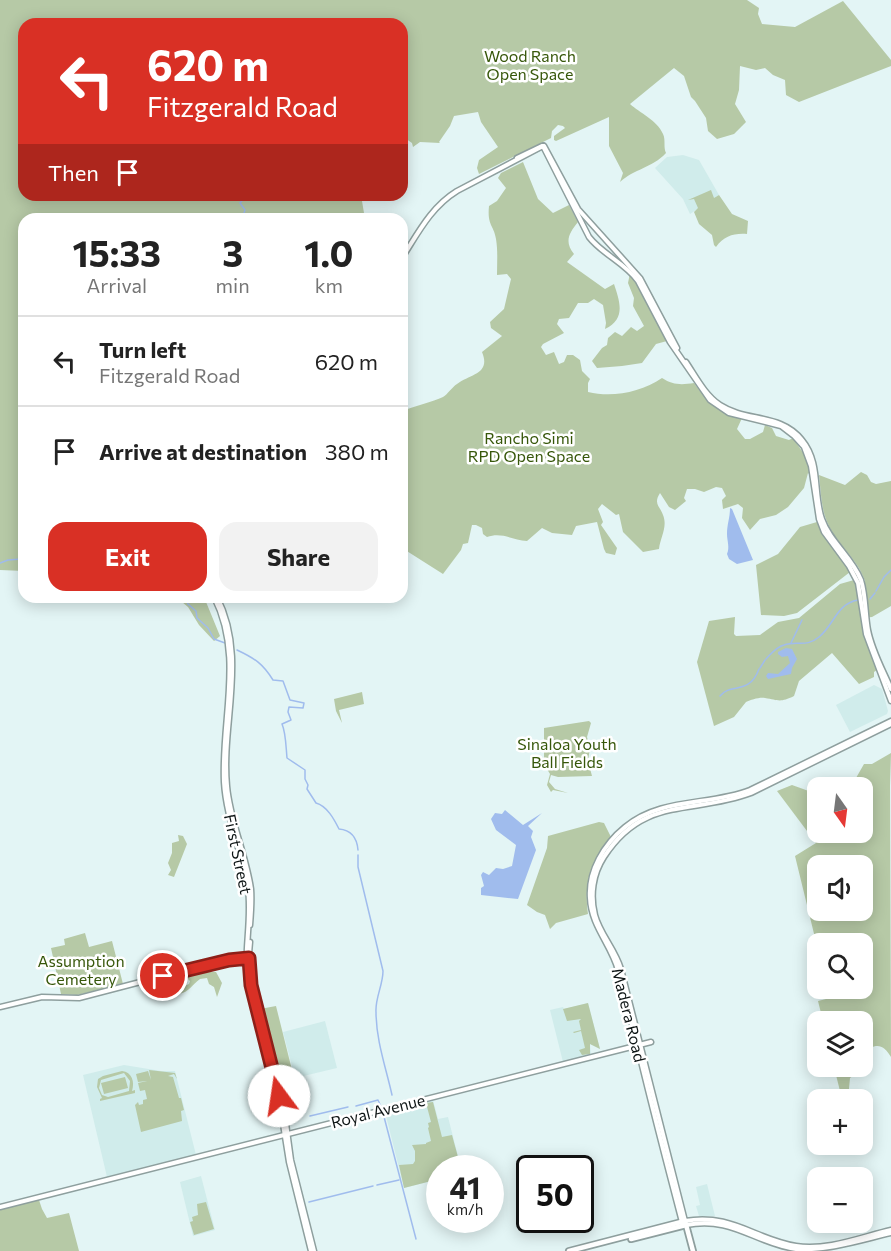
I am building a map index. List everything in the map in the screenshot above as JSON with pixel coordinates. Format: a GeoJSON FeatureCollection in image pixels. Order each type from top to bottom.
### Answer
{"type":"FeatureCollection","features":[{"type":"Feature","properties":{"kind":"main road"},"geometry":{"type":"LineString","coordinates":[[408,246],[426,215],[448,194],[543,146]]}},
{"type":"Feature","properties":{"kind":"main road"},"geometry":{"type":"LineString","coordinates":[[543,146],[578,209],[640,278],[676,347],[709,395],[726,408],[783,424],[793,431],[807,448],[813,462],[822,518],[827,530],[861,580],[871,639],[891,690]]}},
{"type":"Feature","properties":{"kind":"main road"},"geometry":{"type":"LineString","coordinates":[[543,146],[589,237],[600,249],[631,272],[638,281],[670,342],[707,397],[729,413],[781,426],[804,447],[811,466],[819,519],[826,534],[854,573],[858,583],[866,634],[891,700]]}},
{"type":"Feature","properties":{"kind":"main road","name":"First Street"},"geometry":{"type":"LineString","coordinates":[[218,603],[227,620],[232,648],[227,785],[250,888],[247,958],[313,1251]]}},
{"type":"Feature","properties":{"kind":"main road","name":"Madera Road"},"geometry":{"type":"LineString","coordinates":[[691,1251],[616,962],[594,921],[590,897],[596,864],[613,838],[629,823],[648,812],[741,794],[891,722]]}},
{"type":"Feature","properties":{"kind":"main road","name":"Madera Road"},"geometry":{"type":"LineString","coordinates":[[638,1046],[619,961],[599,924],[593,902],[593,887],[599,866],[615,841],[632,826],[654,813],[742,797],[891,722]]}},
{"type":"Feature","properties":{"kind":"main road"},"geometry":{"type":"LineString","coordinates":[[0,1008],[42,997],[80,998],[217,962],[247,958]]}},
{"type":"Feature","properties":{"kind":"main road"},"geometry":{"type":"LineString","coordinates":[[625,998],[633,1016]]}},
{"type":"Feature","properties":{"kind":"main road","name":"Royal Avenue"},"geometry":{"type":"LineString","coordinates":[[0,1207],[651,1042]]}},
{"type":"Feature","properties":{"kind":"main road"},"geometry":{"type":"LineString","coordinates":[[569,1251],[703,1219],[719,1220],[743,1227],[778,1242],[809,1247],[829,1245],[891,1231]]}},
{"type":"Feature","properties":{"kind":"main road"},"geometry":{"type":"LineString","coordinates":[[581,1251],[684,1223]]}},
{"type":"Feature","properties":{"kind":"shaded area"},"geometry":{"type":"Polygon","coordinates":[[[683,155],[699,160],[719,195],[690,214],[683,199],[655,168],[667,157],[683,155]]]}},
{"type":"Feature","properties":{"kind":"shaded area"},"geometry":{"type":"Polygon","coordinates":[[[874,685],[882,689],[887,714],[850,732],[836,705],[874,685]]]}},
{"type":"Feature","properties":{"kind":"shaded area"},"geometry":{"type":"Polygon","coordinates":[[[588,1003],[600,1049],[590,1044],[591,1055],[563,1062],[550,1010],[588,1003]]]}},
{"type":"Feature","properties":{"kind":"shaded area"},"geometry":{"type":"Polygon","coordinates":[[[325,1021],[337,1068],[295,1078],[283,1032],[325,1021]]]}},
{"type":"Feature","properties":{"kind":"shaded area"},"geometry":{"type":"Polygon","coordinates":[[[124,1065],[175,1071],[196,1155],[107,1177],[83,1075],[124,1065]]]}},
{"type":"Feature","properties":{"kind":"shaded area"},"geometry":{"type":"Polygon","coordinates":[[[433,1100],[438,1119],[448,1117],[458,1155],[426,1155],[426,1182],[404,1188],[385,1112],[433,1100]]]}},
{"type":"Feature","properties":{"kind":"shaded area"},"geometry":{"type":"Polygon","coordinates":[[[201,1176],[215,1230],[193,1236],[180,1182],[201,1176]]]}},
{"type":"Feature","properties":{"kind":"shaded area"},"geometry":{"type":"Polygon","coordinates":[[[707,1184],[715,1216],[699,1216],[696,1206],[700,1205],[696,1187],[707,1184]]]}},
{"type":"Feature","properties":{"kind":"green space","name":"Wood Ranch Open Space"},"geometry":{"type":"Polygon","coordinates":[[[0,0],[747,0],[759,8],[758,14],[762,24],[795,27],[843,1],[891,60],[891,66],[799,102],[786,95],[785,80],[773,75],[765,68],[756,70],[740,66],[739,90],[735,104],[746,122],[734,134],[717,139],[708,131],[706,118],[691,97],[684,76],[674,68],[630,104],[660,129],[664,136],[666,153],[620,182],[623,173],[609,146],[609,117],[556,141],[554,136],[565,128],[558,125],[552,131],[551,138],[479,174],[477,168],[479,160],[498,147],[481,122],[478,112],[454,116],[440,143],[420,142],[413,147],[408,140],[408,18],[18,18],[18,201],[362,201],[364,213],[18,213],[18,571],[0,570],[0,0]]]}},
{"type":"Feature","properties":{"kind":"green space","name":"Rancho Simi RPD Open Space"},"geometry":{"type":"Polygon","coordinates":[[[523,162],[538,199],[553,213],[569,205],[578,222],[568,242],[574,254],[567,262],[605,289],[614,284],[618,297],[619,315],[612,325],[605,329],[603,305],[594,299],[588,303],[578,303],[569,318],[559,319],[557,324],[564,333],[541,347],[546,355],[554,352],[559,364],[564,362],[567,355],[573,355],[580,360],[582,371],[590,379],[588,392],[617,394],[645,387],[662,378],[677,384],[694,383],[714,405],[742,418],[737,429],[745,439],[750,439],[763,432],[765,425],[772,428],[776,436],[789,440],[793,438],[806,457],[810,475],[808,473],[804,488],[788,507],[776,515],[760,519],[750,530],[742,518],[743,508],[738,504],[723,509],[722,500],[726,496],[722,488],[716,487],[704,492],[687,489],[684,498],[686,501],[675,510],[669,507],[660,493],[658,497],[657,502],[665,524],[659,549],[643,552],[623,532],[619,514],[616,515],[602,504],[598,509],[603,522],[601,525],[617,548],[615,555],[606,553],[597,522],[576,526],[572,535],[552,533],[542,528],[527,541],[503,536],[487,537],[483,534],[482,528],[472,525],[468,543],[463,544],[443,574],[408,552],[408,409],[443,397],[457,384],[482,369],[484,359],[482,352],[502,336],[491,328],[490,322],[504,309],[511,279],[507,274],[497,275],[497,244],[489,218],[489,206],[497,201],[506,188],[498,178],[501,173],[523,162]]]}},
{"type":"Feature","properties":{"kind":"green space"},"geometry":{"type":"Polygon","coordinates":[[[711,190],[714,198],[719,195],[732,214],[748,221],[747,234],[730,236],[716,247],[712,235],[699,224],[694,212],[698,208],[694,199],[688,200],[711,190]]]}},
{"type":"Feature","properties":{"kind":"green space"},"geometry":{"type":"Polygon","coordinates":[[[630,273],[637,282],[667,341],[656,344],[642,363],[597,368],[592,361],[607,345],[608,338],[615,332],[622,336],[631,327],[637,331],[644,326],[633,306],[634,298],[628,283],[630,273]]]}},
{"type":"Feature","properties":{"kind":"green space"},"geometry":{"type":"Polygon","coordinates":[[[861,472],[876,484],[891,481],[891,606],[872,617],[862,618],[865,639],[877,670],[874,672],[874,677],[859,684],[832,653],[799,681],[794,696],[782,700],[763,698],[748,701],[734,717],[714,726],[697,662],[709,621],[735,617],[734,634],[736,636],[760,635],[778,622],[799,618],[840,584],[854,580],[857,585],[865,581],[858,566],[826,520],[819,475],[845,485],[861,472]]]}},
{"type":"Feature","properties":{"kind":"green space"},"geometry":{"type":"Polygon","coordinates":[[[817,522],[850,572],[797,613],[784,616],[761,615],[756,565],[778,554],[800,527],[817,522]]]}},
{"type":"Feature","properties":{"kind":"green space"},"geometry":{"type":"Polygon","coordinates":[[[183,603],[206,603],[220,636],[214,641],[199,625],[183,603]]]}},
{"type":"Feature","properties":{"kind":"green space"},"geometry":{"type":"Polygon","coordinates":[[[362,692],[364,704],[339,710],[342,723],[336,711],[334,699],[362,692]]]}},
{"type":"Feature","properties":{"kind":"green space","name":"Sinaloa Youth Ball Fields"},"geometry":{"type":"Polygon","coordinates":[[[589,721],[591,723],[587,737],[590,748],[588,761],[592,776],[558,777],[551,775],[549,782],[555,789],[568,793],[553,790],[551,792],[547,785],[550,774],[544,764],[544,728],[589,721]]]}},
{"type":"Feature","properties":{"kind":"green space"},"geometry":{"type":"Polygon","coordinates":[[[891,753],[891,1057],[882,1047],[873,1046],[873,1011],[820,1011],[818,1001],[873,999],[873,933],[814,933],[811,921],[873,921],[873,855],[807,855],[807,905],[795,856],[816,843],[873,843],[873,777],[857,777],[864,764],[872,764],[891,753]]]}},
{"type":"Feature","properties":{"kind":"green space"},"geometry":{"type":"Polygon","coordinates":[[[792,785],[807,790],[807,831],[777,791],[792,785]]]}},
{"type":"Feature","properties":{"kind":"green space"},"geometry":{"type":"Polygon","coordinates":[[[599,822],[604,823],[611,837],[598,855],[590,873],[587,892],[588,914],[556,923],[550,929],[545,915],[527,905],[547,848],[548,836],[599,822]]]}},
{"type":"Feature","properties":{"kind":"green space"},"geometry":{"type":"Polygon","coordinates":[[[178,835],[183,836],[187,844],[174,877],[168,875],[171,870],[168,863],[172,853],[172,843],[179,841],[178,835]]]}},
{"type":"Feature","properties":{"kind":"green space","name":"Assumption Cemetery"},"geometry":{"type":"Polygon","coordinates":[[[85,933],[89,947],[112,941],[123,984],[77,995],[61,994],[51,948],[65,945],[64,939],[85,933]]]}},
{"type":"Feature","properties":{"kind":"green space"},"geometry":{"type":"Polygon","coordinates":[[[211,967],[209,972],[216,972],[222,983],[217,997],[214,987],[209,984],[207,978],[200,979],[182,993],[168,994],[167,990],[170,992],[189,984],[187,974],[211,967]]]}},
{"type":"Feature","properties":{"kind":"green space"},"geometry":{"type":"Polygon","coordinates":[[[588,1003],[600,1049],[590,1044],[590,1054],[582,1055],[579,1050],[585,1048],[581,1031],[573,1032],[581,1030],[579,1021],[581,1019],[567,1021],[563,1009],[588,1003]]]}},
{"type":"Feature","properties":{"kind":"green space"},"geometry":{"type":"Polygon","coordinates":[[[276,1006],[292,1070],[276,1074],[269,1048],[271,1045],[267,1042],[260,1009],[276,1006]]]}},
{"type":"Feature","properties":{"kind":"green space"},"geometry":{"type":"Polygon","coordinates":[[[149,1070],[175,1073],[177,1079],[174,1074],[168,1076],[173,1077],[184,1110],[181,1111],[182,1121],[141,1132],[135,1105],[138,1102],[139,1105],[143,1104],[143,1100],[147,1099],[145,1090],[140,1091],[138,1083],[147,1081],[138,1082],[136,1074],[148,1071],[151,1080],[149,1070]]]}},
{"type":"Feature","properties":{"kind":"green space"},"geometry":{"type":"Polygon","coordinates":[[[122,1071],[128,1073],[132,1078],[132,1091],[135,1090],[135,1093],[100,1101],[102,1098],[97,1087],[98,1079],[122,1071]],[[124,1073],[101,1080],[99,1088],[102,1095],[108,1097],[129,1091],[130,1081],[124,1073]]]}},
{"type":"Feature","properties":{"kind":"green space"},"geometry":{"type":"Polygon","coordinates":[[[125,1077],[128,1088],[104,1094],[101,1083],[125,1077]]]}},
{"type":"Feature","properties":{"kind":"green space"},"geometry":{"type":"Polygon","coordinates":[[[836,1077],[851,1077],[849,1089],[840,1089],[836,1077]]]}},
{"type":"Feature","properties":{"kind":"green space"},"geometry":{"type":"Polygon","coordinates":[[[433,1102],[442,1137],[452,1135],[457,1155],[426,1155],[426,1182],[404,1188],[399,1165],[413,1164],[415,1161],[415,1151],[412,1145],[426,1144],[431,1141],[428,1123],[431,1122],[426,1103],[433,1102]]]}},
{"type":"Feature","properties":{"kind":"green space"},"geometry":{"type":"Polygon","coordinates":[[[39,1200],[47,1218],[69,1213],[79,1251],[0,1251],[0,1209],[39,1200]]]}},
{"type":"Feature","properties":{"kind":"green space"},"geometry":{"type":"Polygon","coordinates":[[[206,1202],[214,1229],[194,1235],[190,1222],[193,1221],[192,1217],[198,1215],[197,1204],[206,1202]]]}},
{"type":"Feature","properties":{"kind":"water"},"geometry":{"type":"Polygon","coordinates":[[[730,508],[753,560],[737,564],[729,559],[727,534],[730,508]]]}},
{"type":"Feature","properties":{"kind":"water"},"geometry":{"type":"Polygon","coordinates":[[[786,648],[792,649],[797,659],[791,674],[768,679],[766,676],[768,673],[778,674],[790,663],[788,656],[782,657],[778,654],[786,648]]]}},
{"type":"Feature","properties":{"kind":"water"},"geometry":{"type":"Polygon","coordinates":[[[505,810],[523,825],[542,813],[528,826],[533,831],[531,837],[536,850],[518,899],[481,895],[481,888],[484,886],[481,875],[483,872],[489,875],[496,868],[503,869],[512,866],[516,845],[496,830],[491,819],[495,813],[502,814],[505,810]]]}},
{"type":"Feature","properties":{"kind":"waterway"},"geometry":{"type":"LineString","coordinates":[[242,201],[240,203],[245,210],[244,213]]}},
{"type":"Feature","properties":{"kind":"waterway"},"geometry":{"type":"LineString","coordinates":[[0,563],[18,559]]}},
{"type":"Feature","properties":{"kind":"waterway"},"geometry":{"type":"LineString","coordinates":[[876,591],[891,570]]}},
{"type":"Feature","properties":{"kind":"waterway"},"geometry":{"type":"LineString","coordinates":[[870,599],[875,593]]}},
{"type":"Feature","properties":{"kind":"waterway"},"geometry":{"type":"LineString","coordinates":[[766,659],[781,646],[806,643],[819,637],[840,610],[858,600]]}},
{"type":"Feature","properties":{"kind":"waterway"},"geometry":{"type":"LineString","coordinates":[[187,603],[196,611],[197,618],[208,628],[214,639],[225,643]]}},
{"type":"Feature","properties":{"kind":"waterway"},"geometry":{"type":"LineString","coordinates":[[791,643],[802,620]]}},
{"type":"Feature","properties":{"kind":"waterway"},"geometry":{"type":"LineString","coordinates":[[237,650],[258,662],[273,680],[283,681],[290,700],[304,703],[303,708],[289,707],[291,720],[282,724],[287,758],[305,770],[307,789],[316,803],[327,810],[339,829],[353,835],[358,850]]}},
{"type":"Feature","properties":{"kind":"waterway"},"geometry":{"type":"LineString","coordinates":[[760,668],[765,660]]}},
{"type":"Feature","properties":{"kind":"waterway"},"geometry":{"type":"LineString","coordinates":[[720,696],[724,692],[750,683],[759,669]]}},
{"type":"Feature","properties":{"kind":"waterway"},"geometry":{"type":"LineString","coordinates":[[358,855],[358,867],[383,971],[376,1007],[376,1022],[392,1095]]}},
{"type":"Feature","properties":{"kind":"waterway"},"geometry":{"type":"LineString","coordinates":[[356,1106],[378,1100],[381,1107]]}},
{"type":"Feature","properties":{"kind":"waterway"},"geometry":{"type":"LineString","coordinates":[[310,1116],[348,1107]]}},
{"type":"Feature","properties":{"kind":"waterway"},"geometry":{"type":"LineString","coordinates":[[383,1113],[416,1239]]}},
{"type":"Feature","properties":{"kind":"waterway"},"geometry":{"type":"LineString","coordinates":[[377,1185],[399,1180]]}},
{"type":"Feature","properties":{"kind":"waterway"},"geometry":{"type":"LineString","coordinates":[[309,1202],[373,1186]]}},
{"type":"Feature","properties":{"kind":"route"},"geometry":{"type":"LineString","coordinates":[[163,976],[229,960],[249,958],[251,985],[279,1096]]}}]}
